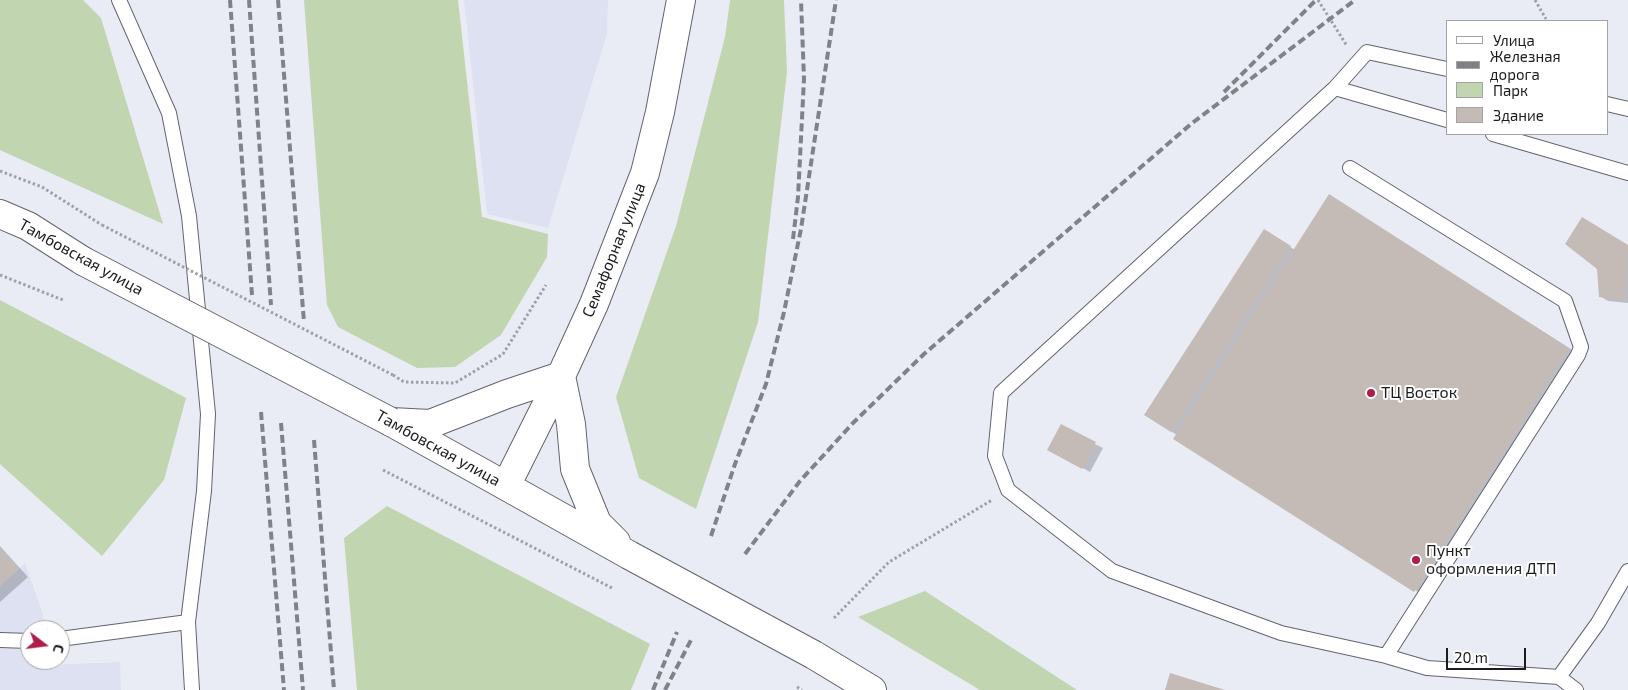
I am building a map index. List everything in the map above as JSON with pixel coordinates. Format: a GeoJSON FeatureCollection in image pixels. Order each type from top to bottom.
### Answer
{"type":"FeatureCollection","features":[{"type":"Feature","properties":{"kind":"main road","name":"Семафорная улица"},"geometry":{"type":"LineString","coordinates":[[506,486],[561,376],[594,304],[645,173],[660,112],[681,0]]}},
{"type":"Feature","properties":{"kind":"main road","name":"Тамбовская улица"},"geometry":{"type":"LineString","coordinates":[[0,214],[28,226],[84,260],[392,422],[629,555],[814,655],[872,690]]}},
{"type":"Feature","properties":{"kind":"main road"},"geometry":{"type":"LineString","coordinates":[[392,422],[430,424],[507,394],[561,376],[571,424],[575,469],[598,523],[629,555]]}},
{"type":"Feature","properties":{"kind":"lane"},"geometry":{"type":"LineString","coordinates":[[119,0],[169,113],[189,216],[208,414],[204,491],[188,622],[192,690]]}},
{"type":"Feature","properties":{"kind":"lane"},"geometry":{"type":"LineString","coordinates":[[1446,70],[1367,52],[1335,88],[1001,393],[995,456],[1008,490],[1112,571],[1281,634],[1386,656],[1428,668],[1559,677],[1576,690]]}},
{"type":"Feature","properties":{"kind":"lane"},"geometry":{"type":"LineString","coordinates":[[1335,88],[1446,120]]}},
{"type":"Feature","properties":{"kind":"lane"},"geometry":{"type":"LineString","coordinates":[[1608,104],[1628,109]]}},
{"type":"Feature","properties":{"kind":"lane"},"geometry":{"type":"LineString","coordinates":[[1495,135],[1628,173]]}},
{"type":"Feature","properties":{"kind":"lane"},"geometry":{"type":"LineString","coordinates":[[1350,168],[1565,300],[1580,347],[1578,355],[1386,656]]}},
{"type":"Feature","properties":{"kind":"lane"},"geometry":{"type":"LineString","coordinates":[[1559,677],[1598,623],[1628,571]]}},
{"type":"Feature","properties":{"kind":"lane"},"geometry":{"type":"LineString","coordinates":[[70,638],[188,622]]}},
{"type":"Feature","properties":{"kind":"lane"},"geometry":{"type":"LineString","coordinates":[[0,640],[20,641]]}},
{"type":"Feature","properties":{"kind":"path"},"geometry":{"type":"LineString","coordinates":[[1318,0],[1350,52],[1367,52]]}},
{"type":"Feature","properties":{"kind":"path"},"geometry":{"type":"LineString","coordinates":[[1535,0],[1546,19]]}},
{"type":"Feature","properties":{"kind":"path"},"geometry":{"type":"LineString","coordinates":[[0,171],[42,187],[102,225],[404,382],[455,383],[503,354],[546,285]]}},
{"type":"Feature","properties":{"kind":"path"},"geometry":{"type":"LineString","coordinates":[[0,275],[63,300]]}},
{"type":"Feature","properties":{"kind":"path"},"geometry":{"type":"LineString","coordinates":[[383,470],[612,588]]}},
{"type":"Feature","properties":{"kind":"path"},"geometry":{"type":"LineString","coordinates":[[834,618],[889,562],[1008,490]]}},
{"type":"Feature","properties":{"kind":"path"},"geometry":{"type":"LineString","coordinates":[[798,687],[802,690]]}},
{"type":"Feature","properties":{"kind":"shaded area"},"geometry":{"type":"Polygon","coordinates":[[[464,0],[608,0],[607,34],[548,228],[487,214],[464,0]]]}},
{"type":"Feature","properties":{"kind":"shaded area"},"geometry":{"type":"Polygon","coordinates":[[[25,563],[43,614],[43,620],[20,620],[20,670],[70,670],[70,664],[120,662],[121,690],[0,690],[0,586],[25,563]]]}},
{"type":"Feature","properties":{"kind":"green space"},"geometry":{"type":"Polygon","coordinates":[[[0,0],[83,0],[101,18],[163,224],[0,150],[0,0]]]}},
{"type":"Feature","properties":{"kind":"green space"},"geometry":{"type":"Polygon","coordinates":[[[304,0],[458,0],[482,217],[548,234],[547,257],[501,335],[455,367],[417,368],[338,327],[327,305],[304,0]]]}},
{"type":"Feature","properties":{"kind":"green space"},"geometry":{"type":"Polygon","coordinates":[[[730,0],[784,0],[787,72],[758,322],[696,509],[639,478],[616,397],[676,226],[725,37],[730,0]]]}},
{"type":"Feature","properties":{"kind":"green space"},"geometry":{"type":"Polygon","coordinates":[[[0,300],[186,398],[164,480],[102,556],[0,464],[0,300]]]}},
{"type":"Feature","properties":{"kind":"green space"},"geometry":{"type":"Polygon","coordinates":[[[387,506],[650,644],[631,690],[357,690],[344,538],[387,506]]]}},
{"type":"Feature","properties":{"kind":"green space"},"geometry":{"type":"Polygon","coordinates":[[[925,591],[1077,690],[980,690],[858,617],[925,591]]]}},
{"type":"Feature","properties":{"kind":"building","name":"ТЦ Восток"},"geometry":{"type":"Polygon","coordinates":[[[1329,194],[1569,348],[1414,592],[1173,439],[1329,194]]]}},
{"type":"Feature","properties":{"kind":"building"},"geometry":{"type":"Polygon","coordinates":[[[1582,217],[1628,245],[1624,300],[1599,297],[1597,269],[1565,244],[1582,217]]]}},
{"type":"Feature","properties":{"kind":"building"},"geometry":{"type":"Polygon","coordinates":[[[1264,229],[1291,246],[1171,432],[1144,415],[1264,229]]]}},
{"type":"Feature","properties":{"kind":"building"},"geometry":{"type":"Polygon","coordinates":[[[1061,424],[1096,442],[1082,469],[1047,450],[1061,424]]]}},
{"type":"Feature","properties":{"kind":"building"},"geometry":{"type":"Polygon","coordinates":[[[0,550],[18,570],[0,586],[0,550]]]}},
{"type":"Feature","properties":{"kind":"building"},"geometry":{"type":"Polygon","coordinates":[[[1170,673],[1225,690],[1165,690],[1170,673]]]}},
{"type":"Feature","properties":{"kind":"railway"},"geometry":{"type":"LineString","coordinates":[[230,0],[252,295]]}},
{"type":"Feature","properties":{"kind":"railway"},"geometry":{"type":"LineString","coordinates":[[249,0],[271,305]]}},
{"type":"Feature","properties":{"kind":"railway"},"geometry":{"type":"LineString","coordinates":[[278,0],[304,322]]}},
{"type":"Feature","properties":{"kind":"railway"},"geometry":{"type":"LineString","coordinates":[[793,239],[798,197],[804,79],[801,0]]}},
{"type":"Feature","properties":{"kind":"railway"},"geometry":{"type":"LineString","coordinates":[[711,536],[735,464],[766,384],[784,312],[801,229],[836,0]]}},
{"type":"Feature","properties":{"kind":"railway"},"geometry":{"type":"LineString","coordinates":[[1224,92],[1316,0]]}},
{"type":"Feature","properties":{"kind":"railway"},"geometry":{"type":"LineString","coordinates":[[745,554],[800,481],[853,423],[924,354],[1191,124],[1355,0]]}},
{"type":"Feature","properties":{"kind":"railway"},"geometry":{"type":"LineString","coordinates":[[261,412],[284,690]]}},
{"type":"Feature","properties":{"kind":"railway"},"geometry":{"type":"LineString","coordinates":[[281,423],[303,690]]}},
{"type":"Feature","properties":{"kind":"railway"},"geometry":{"type":"LineString","coordinates":[[314,440],[334,690]]}},
{"type":"Feature","properties":{"kind":"railway"},"geometry":{"type":"LineString","coordinates":[[653,690],[677,632]]}},
{"type":"Feature","properties":{"kind":"railway"},"geometry":{"type":"LineString","coordinates":[[665,690],[691,640]]}},
{"type":"Feature","properties":{"kind":"place","name":"ТЦ Восток"},"geometry":{"type":"Point","coordinates":[1371,393]}},
{"type":"Feature","properties":{"kind":"place","name":"Пункт оформления ДТП"},"geometry":{"type":"Point","coordinates":[1416,560]}}]}
